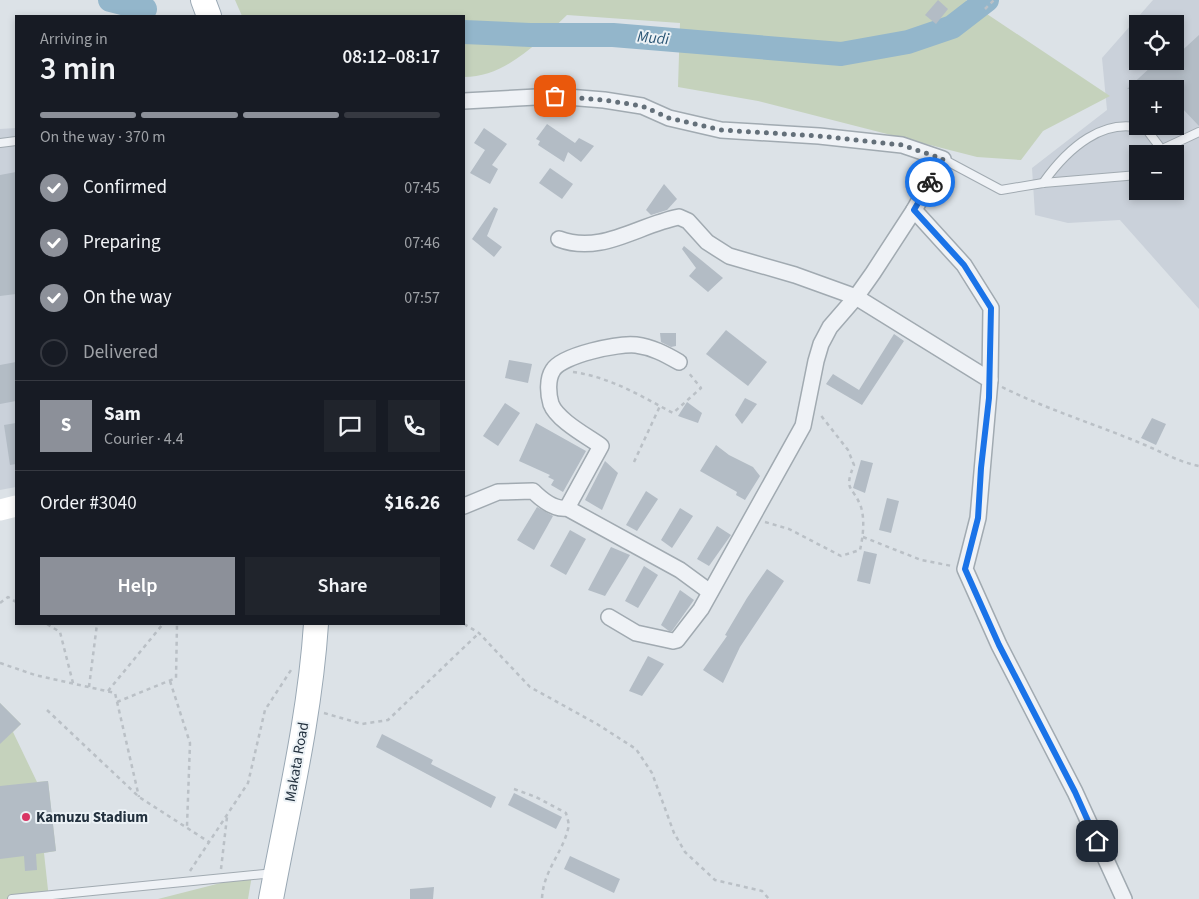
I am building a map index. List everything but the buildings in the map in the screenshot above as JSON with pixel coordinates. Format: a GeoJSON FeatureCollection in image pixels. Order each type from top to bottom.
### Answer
{"type":"FeatureCollection","features":[{"type":"Feature","properties":{"kind":"main road"},"geometry":{"type":"LineString","coordinates":[[203,0],[209,15]]}},
{"type":"Feature","properties":{"kind":"main road"},"geometry":{"type":"LineString","coordinates":[[0,510],[15,506]]}},
{"type":"Feature","properties":{"kind":"main road","name":"Makata Road"},"geometry":{"type":"LineString","coordinates":[[271,899],[284,839],[306,708],[316,625]]}},
{"type":"Feature","properties":{"kind":"street"},"geometry":{"type":"LineString","coordinates":[[465,101],[555,96],[604,100],[642,106],[669,118],[721,130],[819,136],[902,145],[943,159],[914,210],[856,297],[830,327],[821,344],[803,426],[701,609],[677,640],[673,641],[636,633],[609,617]]}},
{"type":"Feature","properties":{"kind":"street"},"geometry":{"type":"LineString","coordinates":[[914,210],[964,265],[991,308],[990,380],[978,518],[965,569],[999,645],[1075,792],[1124,899]]}},
{"type":"Feature","properties":{"kind":"street"},"geometry":{"type":"LineString","coordinates":[[559,239],[581,244],[601,243],[679,217],[688,221],[707,242],[729,256],[795,275],[856,297],[990,380]]}},
{"type":"Feature","properties":{"kind":"street"},"geometry":{"type":"LineString","coordinates":[[567,508],[600,446],[570,425],[552,405],[549,380],[553,369],[566,360],[596,350],[635,345],[658,350],[679,362]]}},
{"type":"Feature","properties":{"kind":"street"},"geometry":{"type":"LineString","coordinates":[[465,506],[498,492],[533,491],[542,499],[561,509],[567,508],[680,570],[710,592]]}},
{"type":"Feature","properties":{"kind":"lane"},"geometry":{"type":"LineString","coordinates":[[1043,183],[1075,145],[1096,133],[1123,125],[1147,130],[1159,145]]}},
{"type":"Feature","properties":{"kind":"lane"},"geometry":{"type":"LineString","coordinates":[[1172,145],[1199,132]]}},
{"type":"Feature","properties":{"kind":"lane"},"geometry":{"type":"LineString","coordinates":[[0,143],[15,141]]}},
{"type":"Feature","properties":{"kind":"lane"},"geometry":{"type":"LineString","coordinates":[[943,159],[1001,190],[1043,183],[1129,176]]}},
{"type":"Feature","properties":{"kind":"lane"},"geometry":{"type":"LineString","coordinates":[[12,899],[276,873]]}},
{"type":"Feature","properties":{"kind":"path"},"geometry":{"type":"LineString","coordinates":[[985,9],[994,0]]}},
{"type":"Feature","properties":{"kind":"path"},"geometry":{"type":"LineString","coordinates":[[553,369],[592,375],[640,394],[673,413],[701,388],[679,362]]}},
{"type":"Feature","properties":{"kind":"path"},"geometry":{"type":"LineString","coordinates":[[990,380],[1027,399],[1146,445],[1181,463],[1199,466]]}},
{"type":"Feature","properties":{"kind":"path"},"geometry":{"type":"LineString","coordinates":[[751,518],[789,529],[841,556],[860,550],[864,537],[861,508],[849,488],[848,480],[854,464],[848,450],[809,400]]}},
{"type":"Feature","properties":{"kind":"path"},"geometry":{"type":"LineString","coordinates":[[634,462],[660,406]]}},
{"type":"Feature","properties":{"kind":"path"},"geometry":{"type":"LineString","coordinates":[[864,537],[921,560],[965,569]]}},
{"type":"Feature","properties":{"kind":"path"},"geometry":{"type":"LineString","coordinates":[[0,603],[8,597],[15,601]]}},
{"type":"Feature","properties":{"kind":"path"},"geometry":{"type":"LineString","coordinates":[[50,625],[60,632],[73,683]]}},
{"type":"Feature","properties":{"kind":"path"},"geometry":{"type":"LineString","coordinates":[[89,687],[97,625]]}},
{"type":"Feature","properties":{"kind":"path"},"geometry":{"type":"LineString","coordinates":[[108,691],[162,625]]}},
{"type":"Feature","properties":{"kind":"path"},"geometry":{"type":"LineString","coordinates":[[117,702],[176,678],[177,625]]}},
{"type":"Feature","properties":{"kind":"path"},"geometry":{"type":"LineString","coordinates":[[465,625],[479,632],[530,687],[597,724],[636,749],[652,773],[674,833],[685,852],[715,880],[762,891],[769,899]]}},
{"type":"Feature","properties":{"kind":"path"},"geometry":{"type":"LineString","coordinates":[[306,708],[362,724],[388,720],[479,632]]}},
{"type":"Feature","properties":{"kind":"path"},"geometry":{"type":"LineString","coordinates":[[0,663],[35,675],[115,693],[138,797]]}},
{"type":"Feature","properties":{"kind":"path"},"geometry":{"type":"LineString","coordinates":[[183,881],[248,783],[265,710],[295,663]]}},
{"type":"Feature","properties":{"kind":"path"},"geometry":{"type":"LineString","coordinates":[[170,681],[190,743],[187,827]]}},
{"type":"Feature","properties":{"kind":"path"},"geometry":{"type":"LineString","coordinates":[[47,710],[138,797],[209,842]]}},
{"type":"Feature","properties":{"kind":"path"},"geometry":{"type":"LineString","coordinates":[[514,788],[566,813],[569,827],[548,872],[542,899]]}},
{"type":"Feature","properties":{"kind":"path"},"geometry":{"type":"LineString","coordinates":[[220,878],[227,816]]}},
{"type":"Feature","properties":{"kind":"shaded area"},"geometry":{"type":"Polygon","coordinates":[[[1153,0],[1199,0],[1199,309],[1120,220],[1068,223],[1035,215],[1032,168],[1107,110],[1102,58],[1129,27],[1129,70],[1184,70],[1184,15],[1140,15],[1153,0]]]}},
{"type":"Feature","properties":{"kind":"shaded area"},"geometry":{"type":"Polygon","coordinates":[[[15,128],[15,487],[0,490],[0,129],[15,128]]]}},
{"type":"Feature","properties":{"kind":"green space"},"geometry":{"type":"Polygon","coordinates":[[[235,0],[966,0],[1110,96],[1043,131],[1021,160],[977,157],[758,101],[678,87],[680,23],[567,15],[533,46],[507,65],[494,71],[465,77],[465,15],[242,15],[235,0]]]}},
{"type":"Feature","properties":{"kind":"green space","name":"Kamuzu Stadium"},"geometry":{"type":"Polygon","coordinates":[[[0,703],[21,724],[13,732],[37,782],[48,781],[56,851],[44,853],[49,899],[0,899],[0,703]]]}},
{"type":"Feature","properties":{"kind":"green space"},"geometry":{"type":"Polygon","coordinates":[[[252,875],[248,899],[158,899],[252,875]]]}},
{"type":"Feature","properties":{"kind":"waterway","name":"Mudi"},"geometry":{"type":"LineString","coordinates":[[110,0],[145,9]]}},
{"type":"Feature","properties":{"kind":"waterway","name":"Mudi"},"geometry":{"type":"LineString","coordinates":[[465,32],[530,35],[613,35],[841,54],[908,42],[952,27],[987,0]]}},
{"type":"Feature","properties":{"kind":"way so far"},"geometry":{"type":"LineString","coordinates":[[555,96],[604,100],[642,106],[669,118],[721,130],[819,136],[902,145],[943,159],[930,182]]}},
{"type":"Feature","properties":{"kind":"place","name":"Kamuzu Stadium"},"geometry":{"type":"Point","coordinates":[26,817]}},
{"type":"Feature","properties":{"kind":"route"},"geometry":{"type":"LineString","coordinates":[[930,182],[914,210],[964,265],[991,308],[989,398],[981,468],[978,518],[965,569],[999,645],[1075,792],[1097,841]]}}]}
